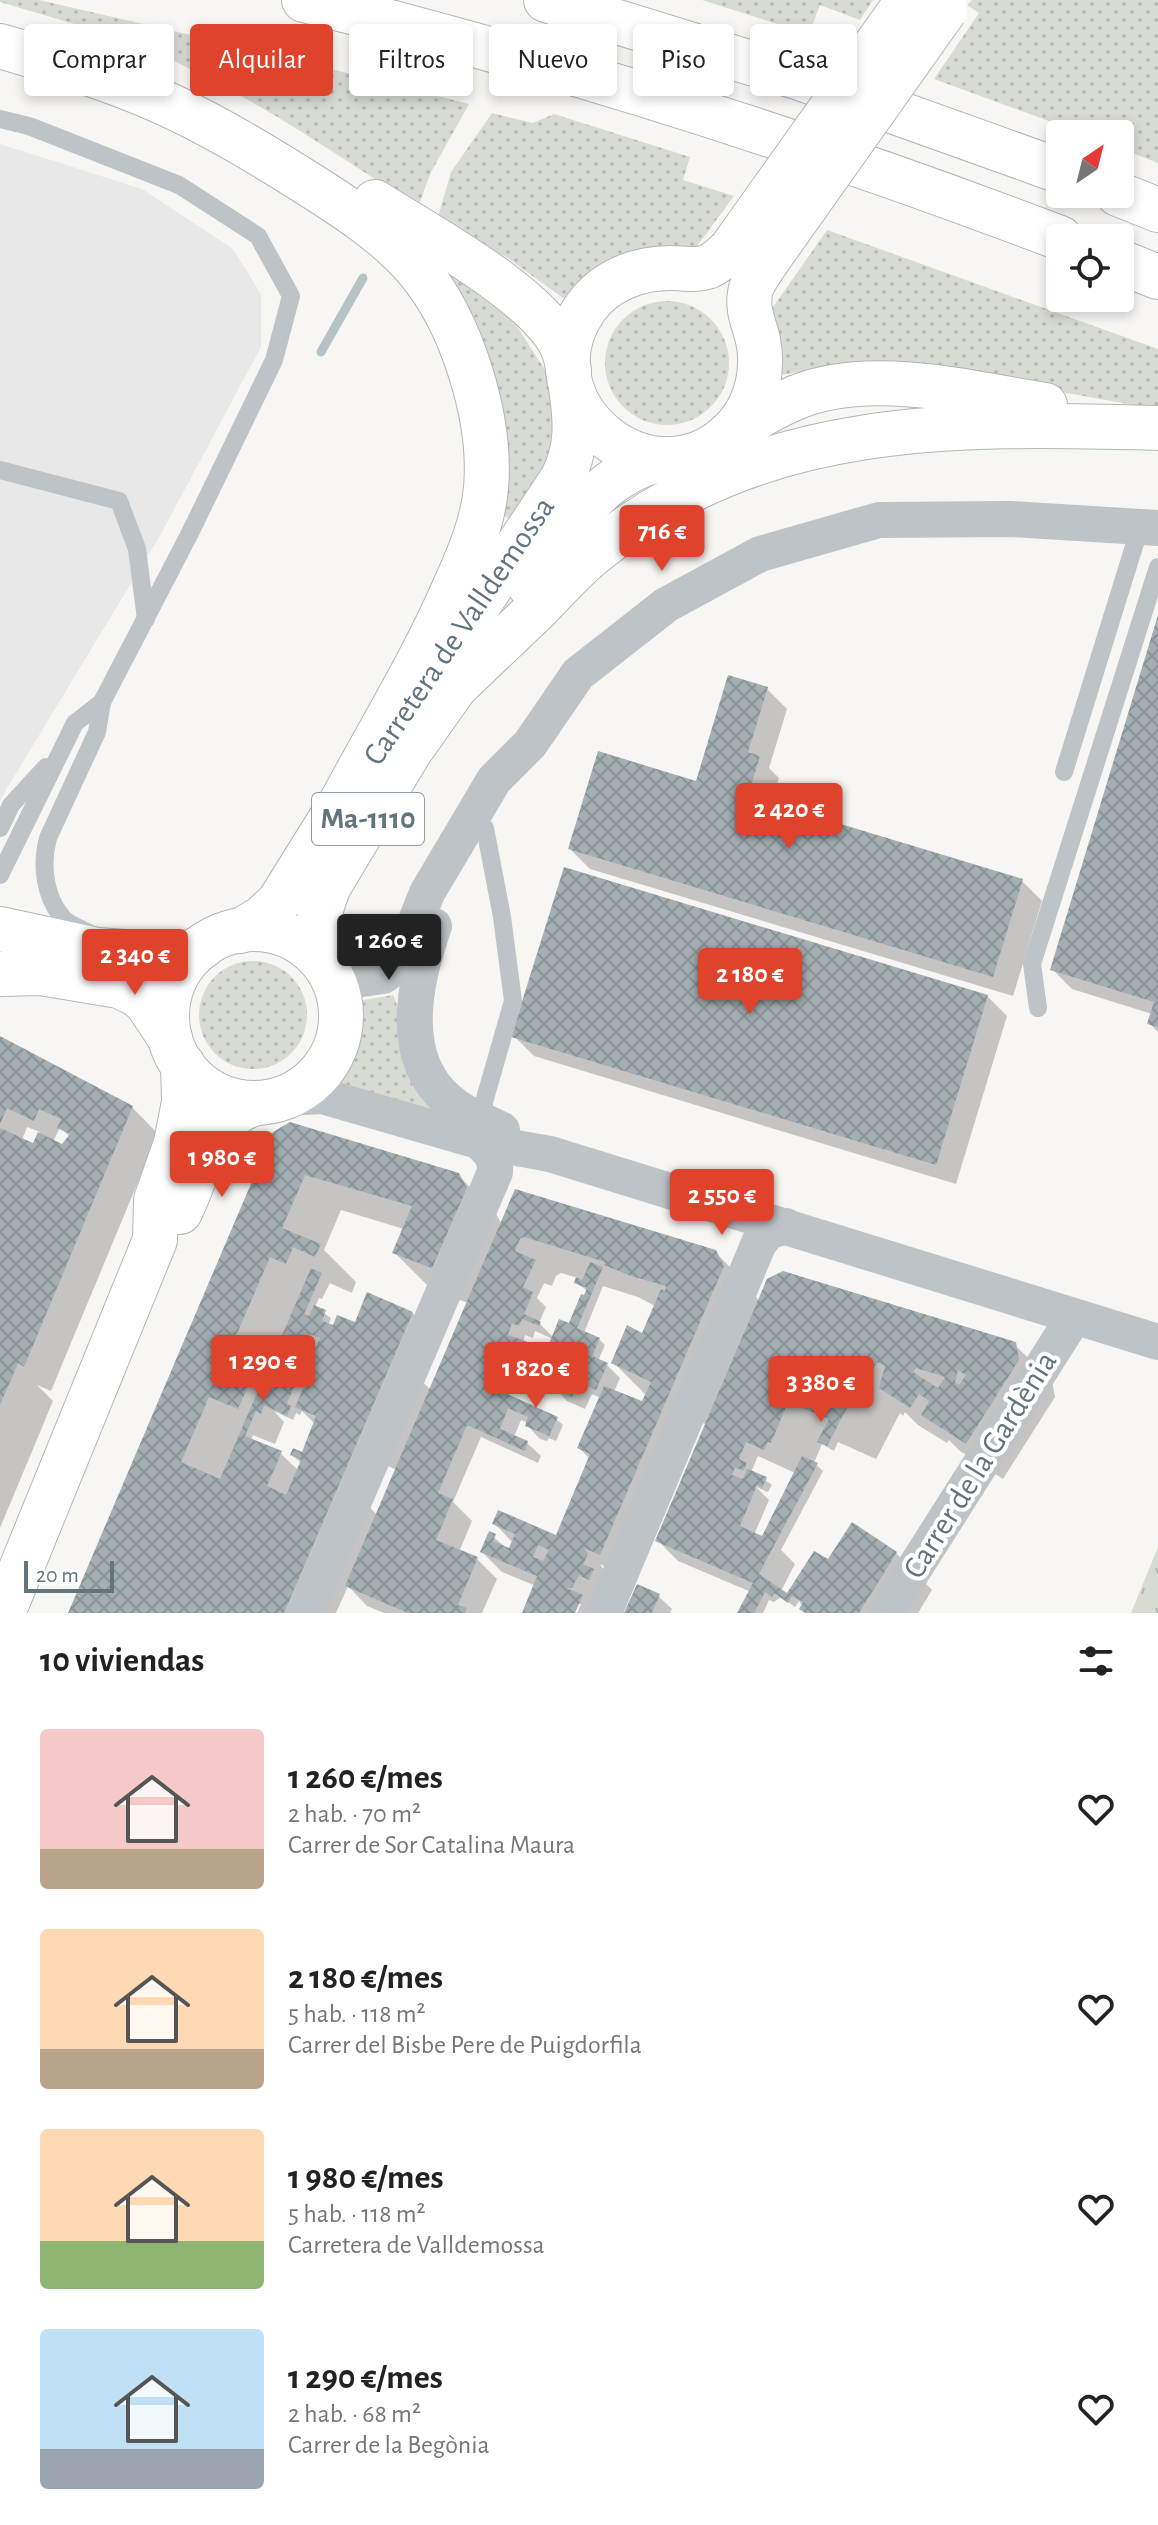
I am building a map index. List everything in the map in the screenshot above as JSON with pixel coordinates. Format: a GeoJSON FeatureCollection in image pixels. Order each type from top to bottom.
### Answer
{"type":"FeatureCollection","features":[{"type":"Feature","properties":{"kind":"main road"},"geometry":{"type":"LineString","coordinates":[[304,0],[560,68],[713,116],[1046,233]]}},
{"type":"Feature","properties":{"kind":"main road"},"geometry":{"type":"LineString","coordinates":[[546,0],[800,78],[1046,166]]}},
{"type":"Feature","properties":{"kind":"main road"},"geometry":{"type":"LineString","coordinates":[[570,379],[572,338],[585,308],[609,285],[638,271],[698,269],[749,255],[935,3]]}},
{"type":"Feature","properties":{"kind":"main road"},"geometry":{"type":"LineString","coordinates":[[0,22],[136,66],[212,101],[284,142],[507,288],[561,344],[570,379]]}},
{"type":"Feature","properties":{"kind":"main road"},"geometry":{"type":"LineString","coordinates":[[0,46],[121,85],[192,116],[271,160],[338,203],[416,268],[443,308],[459,342],[479,407],[484,436],[486,489],[481,514],[468,558],[436,631],[343,799]]}},
{"type":"Feature","properties":{"kind":"main road"},"geometry":{"type":"LineString","coordinates":[[1134,200],[1158,210]]}},
{"type":"Feature","properties":{"kind":"main road","name":"Ma-1110"},"geometry":{"type":"LineString","coordinates":[[570,379],[585,417],[600,435],[634,454],[662,459],[698,453],[728,435],[747,412],[757,386],[760,357],[755,329],[749,317],[753,283],[749,255]]}},
{"type":"Feature","properties":{"kind":"main road"},"geometry":{"type":"LineString","coordinates":[[1134,268],[1158,277]]}},
{"type":"Feature","properties":{"kind":"main road","name":"Carretera de Valldemossa"},"geometry":{"type":"LineString","coordinates":[[221,939],[262,918],[279,902],[343,799],[396,729],[562,479],[569,466],[576,433],[570,379]]}},
{"type":"Feature","properties":{"kind":"main road"},"geometry":{"type":"LineString","coordinates":[[728,435],[788,400],[828,388],[869,384],[957,391],[1158,426]]}},
{"type":"Feature","properties":{"kind":"main road"},"geometry":{"type":"LineString","coordinates":[[455,687],[561,583],[622,532],[690,492],[773,457],[833,441],[888,432],[1050,425],[1158,426]]}},
{"type":"Feature","properties":{"kind":"main road","name":"Carretera de Valldemossa"},"geometry":{"type":"LineString","coordinates":[[325,963],[319,950],[317,929],[321,905],[329,886],[410,751],[595,495],[633,467],[662,459]]}},
{"type":"Feature","properties":{"kind":"main road"},"geometry":{"type":"LineString","coordinates":[[0,929],[97,950],[167,955],[191,952],[221,939],[257,929],[286,936],[310,950],[325,963],[339,997],[339,1038],[328,1064],[310,1083],[236,1112],[220,1129],[203,1158],[181,1210],[155,1240],[3,1613]]}},
{"type":"Feature","properties":{"kind":"main road"},"geometry":{"type":"LineString","coordinates":[[155,1240],[156,1200],[176,1143],[184,1102],[168,1009],[174,981],[221,939]]}},
{"type":"Feature","properties":{"kind":"main road"},"geometry":{"type":"LineString","coordinates":[[0,974],[41,973],[119,986],[146,1002],[192,1077],[229,1100],[270,1101]]}},
{"type":"Feature","properties":{"kind":"street"},"geometry":{"type":"LineString","coordinates":[[306,1613],[495,1172],[487,1134],[471,1116],[437,1090],[422,1065],[415,1024],[419,984],[437,918],[511,785],[530,744],[578,674],[666,605],[760,554],[879,520],[1011,519],[1149,527]]}},
{"type":"Feature","properties":{"kind":"street"},"geometry":{"type":"LineString","coordinates":[[325,963],[350,978],[362,979],[383,976],[396,964],[427,893],[486,792],[530,744]]}},
{"type":"Feature","properties":{"kind":"street"},"geometry":{"type":"LineString","coordinates":[[270,1101],[322,1096],[487,1134],[1158,1342]]}},
{"type":"Feature","properties":{"kind":"street"},"geometry":{"type":"LineString","coordinates":[[604,1613],[759,1243],[768,1232],[786,1226]]}},
{"type":"Feature","properties":{"kind":"street","name":"Carrer de la Gardènia"},"geometry":{"type":"LineString","coordinates":[[886,1613],[1074,1317]]}},
{"type":"Feature","properties":{"kind":"lane"},"geometry":{"type":"LineString","coordinates":[[0,119],[29,126],[179,185],[258,236],[291,296],[274,360],[102,702],[97,732],[44,852],[46,885],[63,919],[99,939],[133,951]]}},
{"type":"Feature","properties":{"kind":"lane"},"geometry":{"type":"LineString","coordinates":[[0,470],[119,501],[137,549],[146,619]]}},
{"type":"Feature","properties":{"kind":"lane"},"geometry":{"type":"LineString","coordinates":[[1064,772],[1149,527]]}},
{"type":"Feature","properties":{"kind":"lane"},"geometry":{"type":"LineString","coordinates":[[1038,1008],[1032,964],[1158,567]]}},
{"type":"Feature","properties":{"kind":"lane"},"geometry":{"type":"LineString","coordinates":[[0,875],[75,723],[102,702]]}},
{"type":"Feature","properties":{"kind":"lane"},"geometry":{"type":"LineString","coordinates":[[1,823],[11,805],[61,750]]}},
{"type":"Feature","properties":{"kind":"lane"},"geometry":{"type":"LineString","coordinates":[[485,828],[502,917],[513,1001],[484,1102],[487,1134]]}},
{"type":"Feature","properties":{"kind":"shaded area"},"geometry":{"type":"Polygon","coordinates":[[[0,144],[142,189],[233,249],[261,294],[261,347],[162,532],[0,800],[0,144]]]}},
{"type":"Feature","properties":{"kind":"green space"},"geometry":{"type":"Polygon","coordinates":[[[39,0],[143,24],[74,24],[0,2],[39,0]]]}},
{"type":"Feature","properties":{"kind":"green space"},"geometry":{"type":"Polygon","coordinates":[[[702,0],[873,0],[860,20],[820,5],[813,24],[778,24],[702,0]]]}},
{"type":"Feature","properties":{"kind":"green space"},"geometry":{"type":"Polygon","coordinates":[[[972,0],[1158,0],[1158,163],[1134,154],[1134,120],[1046,120],[934,79],[979,13],[967,5],[972,0]]]}},
{"type":"Feature","properties":{"kind":"green space"},"geometry":{"type":"Polygon","coordinates":[[[174,31],[190,35],[190,69],[174,61],[174,31]]]}},
{"type":"Feature","properties":{"kind":"green space"},"geometry":{"type":"Polygon","coordinates":[[[333,70],[349,74],[349,96],[437,96],[469,104],[431,172],[418,207],[240,96],[333,96],[333,70]]]}},
{"type":"Feature","properties":{"kind":"green space"},"geometry":{"type":"Polygon","coordinates":[[[492,113],[533,123],[554,114],[690,157],[683,180],[734,196],[695,249],[570,303],[509,259],[438,217],[451,172],[492,113]]]}},
{"type":"Feature","properties":{"kind":"green space"},"geometry":{"type":"Polygon","coordinates":[[[827,230],[1046,309],[1046,312],[1055,312],[1158,349],[1158,409],[1017,384],[922,372],[874,369],[780,375],[771,310],[827,230]]]}},
{"type":"Feature","properties":{"kind":"green space"},"geometry":{"type":"Polygon","coordinates":[[[447,272],[487,297],[518,328],[551,379],[555,448],[514,521],[502,515],[443,278],[447,272]]]}},
{"type":"Feature","properties":{"kind":"green space"},"geometry":{"type":"Polygon","coordinates":[[[667,301],[691,305],[711,319],[725,339],[729,363],[725,387],[711,407],[691,421],[667,425],[643,421],[623,407],[609,387],[605,363],[609,339],[623,319],[643,305],[667,301]]]}},
{"type":"Feature","properties":{"kind":"green space"},"geometry":{"type":"Polygon","coordinates":[[[253,961],[274,965],[291,977],[303,994],[307,1015],[303,1036],[291,1053],[274,1065],[253,1069],[232,1065],[215,1053],[203,1036],[199,1015],[203,994],[215,977],[232,965],[253,961]]]}},
{"type":"Feature","properties":{"kind":"green space"},"geometry":{"type":"Polygon","coordinates":[[[393,995],[397,1006],[400,1045],[437,1113],[337,1082],[353,1042],[358,1001],[393,995]]]}},
{"type":"Feature","properties":{"kind":"green space"},"geometry":{"type":"Polygon","coordinates":[[[1158,1547],[1158,1613],[1131,1613],[1158,1547]]]}},
{"type":"Feature","properties":{"kind":"building"},"geometry":{"type":"Polygon","coordinates":[[[1158,615],[1158,1027],[1147,1024],[1154,1002],[1050,970],[1158,615]]]}},
{"type":"Feature","properties":{"kind":"building"},"geometry":{"type":"Polygon","coordinates":[[[728,675],[768,687],[748,752],[760,756],[748,796],[1023,879],[993,977],[568,849],[598,751],[696,781],[728,675]]]}},
{"type":"Feature","properties":{"kind":"building"},"geometry":{"type":"Polygon","coordinates":[[[564,867],[988,995],[936,1165],[511,1037],[564,867]]]}},
{"type":"Feature","properties":{"kind":"building"},"geometry":{"type":"Polygon","coordinates":[[[0,1036],[133,1106],[24,1367],[18,1363],[0,1405],[0,1128],[33,1143],[38,1132],[62,1144],[70,1134],[57,1128],[61,1119],[39,1109],[34,1121],[7,1108],[0,1124],[0,1036]]]}},
{"type":"Feature","properties":{"kind":"building"},"geometry":{"type":"Polygon","coordinates":[[[290,1122],[459,1173],[467,1188],[432,1268],[392,1253],[412,1206],[305,1175],[282,1228],[321,1244],[315,1257],[293,1247],[286,1264],[270,1257],[232,1345],[245,1350],[234,1378],[249,1384],[238,1409],[209,1397],[181,1462],[220,1479],[311,1268],[322,1273],[304,1314],[309,1316],[314,1305],[326,1310],[322,1321],[333,1325],[337,1315],[355,1322],[367,1292],[413,1312],[284,1613],[68,1613],[273,1132],[290,1122]],[[309,1334],[304,1344],[315,1349],[320,1338],[309,1334]],[[305,1363],[287,1403],[291,1406],[287,1416],[264,1405],[261,1414],[256,1411],[245,1436],[282,1451],[267,1486],[286,1495],[301,1460],[290,1455],[293,1448],[302,1452],[316,1416],[295,1407],[313,1366],[305,1363]]]}},
{"type":"Feature","properties":{"kind":"building"},"geometry":{"type":"Polygon","coordinates":[[[515,1189],[716,1250],[724,1266],[600,1555],[584,1548],[588,1554],[583,1564],[594,1569],[589,1580],[579,1575],[572,1588],[566,1588],[583,1595],[575,1613],[522,1613],[537,1576],[480,1552],[489,1531],[496,1534],[493,1541],[509,1548],[515,1534],[492,1524],[498,1510],[556,1535],[590,1454],[577,1448],[604,1386],[642,1401],[651,1382],[611,1363],[627,1325],[642,1333],[661,1289],[665,1291],[666,1286],[631,1276],[604,1265],[605,1262],[524,1237],[515,1251],[536,1260],[523,1287],[533,1292],[524,1314],[541,1322],[539,1326],[522,1319],[519,1326],[512,1323],[508,1335],[547,1349],[559,1319],[569,1323],[581,1294],[584,1295],[587,1288],[574,1283],[576,1277],[582,1280],[590,1262],[603,1267],[577,1328],[600,1338],[592,1356],[608,1363],[596,1390],[579,1382],[572,1397],[551,1388],[554,1383],[543,1378],[549,1363],[522,1351],[517,1361],[501,1355],[488,1385],[558,1417],[549,1436],[525,1426],[528,1417],[508,1408],[500,1429],[528,1441],[525,1451],[467,1425],[438,1493],[453,1499],[436,1540],[478,1557],[458,1605],[467,1608],[465,1613],[408,1613],[345,1586],[515,1189]],[[538,1545],[533,1557],[543,1561],[549,1550],[538,1545]]]}},
{"type":"Feature","properties":{"kind":"building"},"geometry":{"type":"Polygon","coordinates":[[[783,1271],[1016,1342],[1019,1360],[966,1444],[921,1415],[929,1401],[919,1394],[910,1408],[879,1388],[885,1366],[877,1362],[866,1381],[863,1378],[827,1446],[817,1442],[829,1419],[788,1402],[771,1443],[768,1442],[764,1450],[746,1442],[739,1459],[747,1463],[743,1471],[735,1467],[732,1475],[743,1479],[747,1469],[767,1477],[762,1488],[757,1485],[740,1526],[762,1536],[802,1456],[818,1463],[759,1574],[787,1593],[814,1551],[828,1559],[852,1522],[897,1552],[859,1613],[805,1613],[799,1609],[803,1602],[792,1596],[788,1603],[774,1593],[772,1597],[765,1592],[754,1613],[737,1613],[753,1583],[655,1541],[767,1279],[783,1271]],[[916,1368],[913,1372],[938,1388],[945,1377],[916,1368]],[[958,1370],[955,1382],[959,1385],[966,1375],[958,1370]]]}},
{"type":"Feature","properties":{"kind":"building"},"geometry":{"type":"Polygon","coordinates":[[[637,1584],[660,1594],[652,1613],[624,1613],[637,1584]]]}},
{"type":"Feature","properties":{"kind":"waterway"},"geometry":{"type":"LineString","coordinates":[[321,352],[363,278]]}}]}
